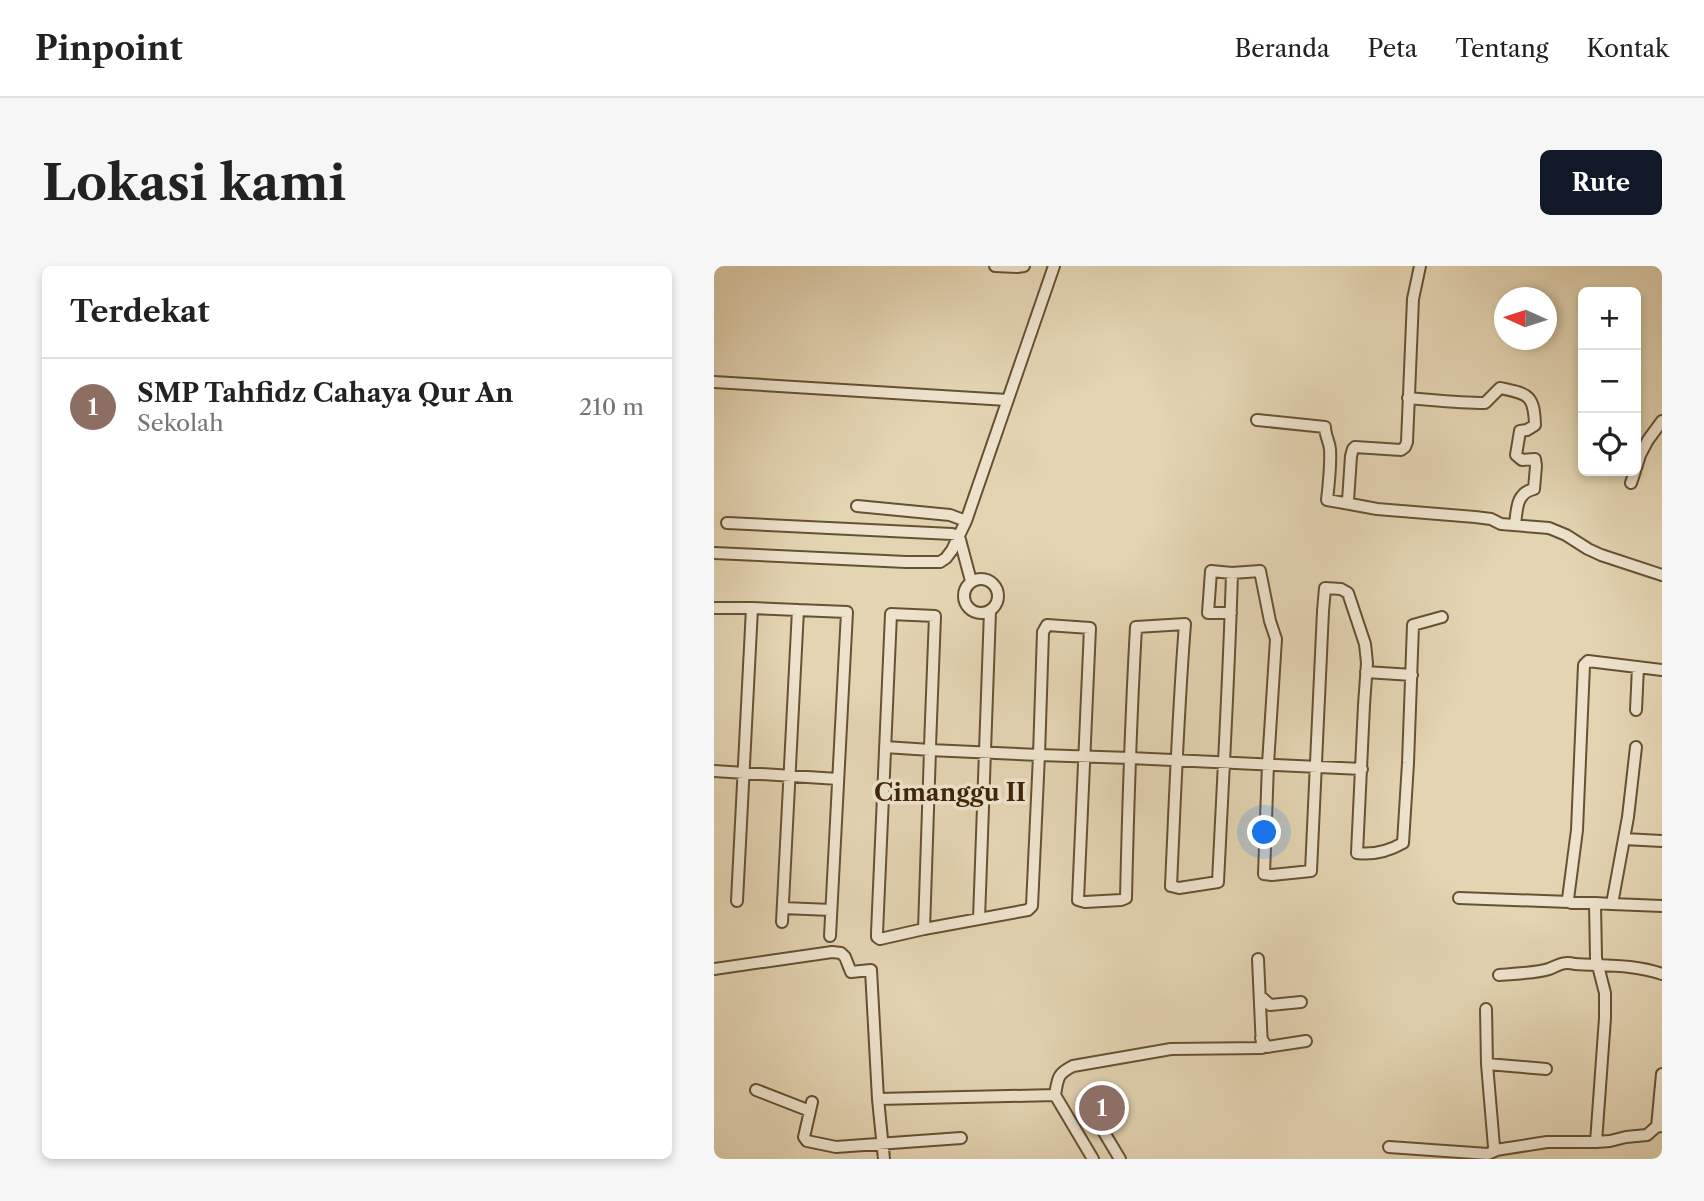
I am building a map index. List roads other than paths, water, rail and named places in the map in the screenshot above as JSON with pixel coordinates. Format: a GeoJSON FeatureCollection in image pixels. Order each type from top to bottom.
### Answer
{"type":"FeatureCollection","features":[{"type":"Feature","properties":{"kind":"street"},"geometry":{"type":"LineString","coordinates":[[995,266],[1024,266]]}},
{"type":"Feature","properties":{"kind":"street"},"geometry":{"type":"LineString","coordinates":[[714,553],[906,562],[940,562],[949,555],[960,536],[1054,266]]}},
{"type":"Feature","properties":{"kind":"street"},"geometry":{"type":"LineString","coordinates":[[1350,504],[1350,456],[1353,449],[1395,451],[1405,447],[1407,442],[1413,299],[1420,266]]}},
{"type":"Feature","properties":{"kind":"street"},"geometry":{"type":"LineString","coordinates":[[714,382],[1007,400]]}},
{"type":"Feature","properties":{"kind":"street"},"geometry":{"type":"LineString","coordinates":[[1408,398],[1485,403],[1500,388],[1531,399],[1535,425],[1520,431],[1516,455],[1522,460],[1535,460],[1534,489],[1525,491],[1518,501],[1515,525]]}},
{"type":"Feature","properties":{"kind":"street"},"geometry":{"type":"LineString","coordinates":[[1257,420],[1325,427],[1331,471],[1327,500],[1377,509],[1475,517],[1491,519],[1501,524],[1543,527],[1566,535],[1601,555],[1662,575]]}},
{"type":"Feature","properties":{"kind":"street"},"geometry":{"type":"LineString","coordinates":[[1641,453],[1662,421]]}},
{"type":"Feature","properties":{"kind":"street"},"geometry":{"type":"LineString","coordinates":[[1631,483],[1633,476]]}},
{"type":"Feature","properties":{"kind":"street"},"geometry":{"type":"LineString","coordinates":[[857,506],[950,515],[965,521]]}},
{"type":"Feature","properties":{"kind":"street"},"geometry":{"type":"LineString","coordinates":[[727,523],[945,533],[960,536]]}},
{"type":"Feature","properties":{"kind":"street"},"geometry":{"type":"LineString","coordinates":[[960,536],[971,581]]}},
{"type":"Feature","properties":{"kind":"street"},"geometry":{"type":"LineString","coordinates":[[1231,613],[1208,613],[1210,571],[1260,571],[1269,621],[1276,639],[1268,764],[1265,874],[1272,875],[1311,871],[1325,588],[1341,589],[1348,593],[1366,644],[1367,673],[1357,853],[1370,854],[1403,843],[1413,625],[1442,617]]}},
{"type":"Feature","properties":{"kind":"street"},"geometry":{"type":"LineString","coordinates":[[924,929],[935,616],[891,614],[877,937],[880,939],[1028,910],[1031,906],[1040,755],[1043,632],[1047,625],[1090,628],[1078,900],[1085,902],[1126,898],[1136,627],[1185,624],[1171,886],[1179,888],[1218,883],[1232,573]]}},
{"type":"Feature","properties":{"kind":"street"},"geometry":{"type":"LineString","coordinates":[[979,919],[990,611],[998,596],[992,582],[982,578],[971,581],[965,590],[964,601],[967,606],[975,612],[990,611]]}},
{"type":"Feature","properties":{"kind":"street"},"geometry":{"type":"LineString","coordinates":[[714,608],[847,612],[830,936]]}},
{"type":"Feature","properties":{"kind":"street"},"geometry":{"type":"LineString","coordinates":[[737,901],[752,608]]}},
{"type":"Feature","properties":{"kind":"street"},"geometry":{"type":"LineString","coordinates":[[782,922],[798,610]]}},
{"type":"Feature","properties":{"kind":"street"},"geometry":{"type":"LineString","coordinates":[[1570,902],[1568,897],[1577,830],[1584,665],[1588,661],[1662,670]]}},
{"type":"Feature","properties":{"kind":"street"},"geometry":{"type":"LineString","coordinates":[[1636,710],[1639,667]]}},
{"type":"Feature","properties":{"kind":"street"},"geometry":{"type":"LineString","coordinates":[[1367,673],[1412,675]]}},
{"type":"Feature","properties":{"kind":"street"},"geometry":{"type":"LineString","coordinates":[[885,747],[1362,769]]}},
{"type":"Feature","properties":{"kind":"street"},"geometry":{"type":"LineString","coordinates":[[1612,904],[1636,747]]}},
{"type":"Feature","properties":{"kind":"street"},"geometry":{"type":"LineString","coordinates":[[714,771],[838,779]]}},
{"type":"Feature","properties":{"kind":"street"},"geometry":{"type":"LineString","coordinates":[[1624,839],[1662,841]]}},
{"type":"Feature","properties":{"kind":"street"},"geometry":{"type":"LineString","coordinates":[[1459,898],[1662,906]]}},
{"type":"Feature","properties":{"kind":"street"},"geometry":{"type":"LineString","coordinates":[[1595,903],[1596,958],[1604,986],[1605,1018],[1596,1142]]}},
{"type":"Feature","properties":{"kind":"street"},"geometry":{"type":"LineString","coordinates":[[783,908],[831,910]]}},
{"type":"Feature","properties":{"kind":"street"},"geometry":{"type":"LineString","coordinates":[[714,969],[832,952],[841,953],[845,957],[851,972],[871,970],[884,1159]]}},
{"type":"Feature","properties":{"kind":"street"},"geometry":{"type":"LineString","coordinates":[[1093,1159],[1055,1095],[1061,1072],[1073,1066],[1171,1049],[1262,1048],[1258,959]]}},
{"type":"Feature","properties":{"kind":"street"},"geometry":{"type":"LineString","coordinates":[[1499,975],[1548,969],[1563,962],[1648,970],[1662,974]]}},
{"type":"Feature","properties":{"kind":"street"},"geometry":{"type":"LineString","coordinates":[[1260,996],[1270,1005],[1301,1002]]}},
{"type":"Feature","properties":{"kind":"street"},"geometry":{"type":"LineString","coordinates":[[1486,1009],[1487,1065],[1495,1154]]}},
{"type":"Feature","properties":{"kind":"street"},"geometry":{"type":"LineString","coordinates":[[1261,1038],[1267,1047],[1306,1041]]}},
{"type":"Feature","properties":{"kind":"street"},"geometry":{"type":"LineString","coordinates":[[1487,1065],[1546,1069]]}},
{"type":"Feature","properties":{"kind":"street"},"geometry":{"type":"LineString","coordinates":[[1389,1147],[1495,1154],[1547,1142],[1596,1142],[1645,1135],[1660,1126],[1662,1074]]}},
{"type":"Feature","properties":{"kind":"street"},"geometry":{"type":"LineString","coordinates":[[756,1090],[811,1106],[804,1135],[807,1140],[836,1147],[961,1138]]}},
{"type":"Feature","properties":{"kind":"street"},"geometry":{"type":"LineString","coordinates":[[878,1100],[1055,1095]]}},
{"type":"Feature","properties":{"kind":"street"},"geometry":{"type":"LineString","coordinates":[[1099,1124],[1120,1159]]}},
{"type":"Feature","properties":{"kind":"place","name":"SMP Tahfidz Cahaya Qur An"},"geometry":{"type":"Point","coordinates":[1102,1108]}},
{"type":"Feature","properties":{"kind":"district","name":"Cimanggu II"},"geometry":{"type":"Point","coordinates":[950,792]}}]}
